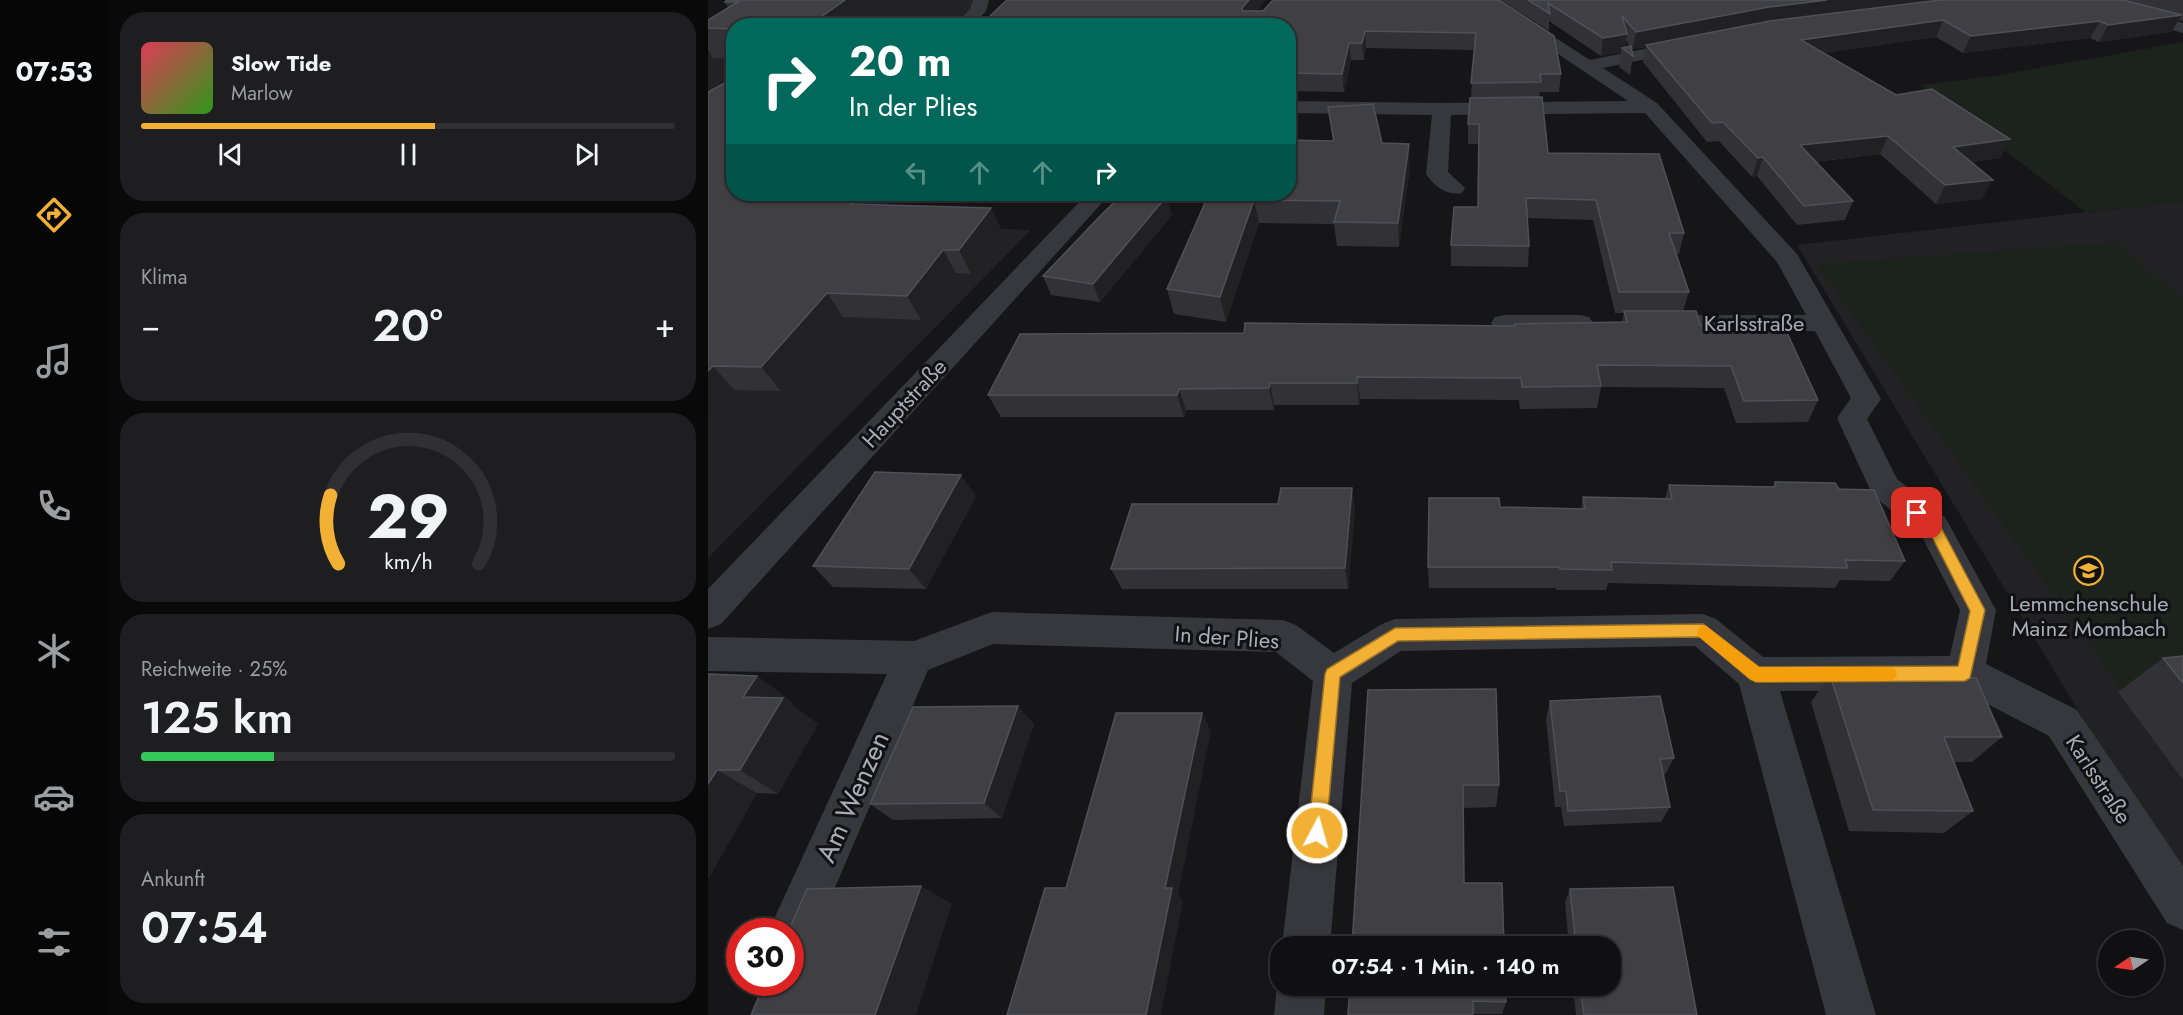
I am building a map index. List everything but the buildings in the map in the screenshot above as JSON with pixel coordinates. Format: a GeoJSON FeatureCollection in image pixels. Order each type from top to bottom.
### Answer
{"type":"FeatureCollection","features":[{"type":"Feature","properties":{"kind":"street"},"geometry":{"type":"LineString","coordinates":[[971,18],[978,11],[981,0]]}},
{"type":"Feature","properties":{"kind":"street","name":"Karlsstraße"},"geometry":{"type":"LineString","coordinates":[[1486,0],[1650,107],[1788,259],[1866,399],[1852,418],[1885,487],[1933,526],[1978,610],[1965,673],[2063,723],[2183,907]]}},
{"type":"Feature","properties":{"kind":"street"},"geometry":{"type":"LineString","coordinates":[[2080,0],[2183,28]]}},
{"type":"Feature","properties":{"kind":"street"},"geometry":{"type":"LineString","coordinates":[[1587,66],[1704,41]]}},
{"type":"Feature","properties":{"kind":"street"},"geometry":{"type":"LineString","coordinates":[[1296,107],[1442,109],[1650,107]]}},
{"type":"Feature","properties":{"kind":"street"},"geometry":{"type":"LineString","coordinates":[[1442,109],[1437,174],[1454,188]]}},
{"type":"Feature","properties":{"kind":"street","name":"Hauptstraße"},"geometry":{"type":"LineString","coordinates":[[708,613],[1092,201]]}},
{"type":"Feature","properties":{"kind":"street"},"geometry":{"type":"LineString","coordinates":[[1504,323],[1599,323]]}},
{"type":"Feature","properties":{"kind":"street","name":"Karlsstraße"},"geometry":{"type":"LineString","coordinates":[[1635,323],[1824,323]]}},
{"type":"Feature","properties":{"kind":"street","name":"In der Plies"},"geometry":{"type":"LineString","coordinates":[[708,654],[914,658],[992,628],[1283,636],[1333,674]]}},
{"type":"Feature","properties":{"kind":"street"},"geometry":{"type":"LineString","coordinates":[[1307,936],[1333,674],[1395,635],[1703,630],[1756,674],[1851,1015]]}},
{"type":"Feature","properties":{"kind":"street","name":"Am Wenzen"},"geometry":{"type":"LineString","coordinates":[[798,918],[914,658]]}},
{"type":"Feature","properties":{"kind":"street"},"geometry":{"type":"LineString","coordinates":[[1756,674],[1965,673]]}},
{"type":"Feature","properties":{"kind":"street"},"geometry":{"type":"LineString","coordinates":[[1299,1015],[1301,996]]}},
{"type":"Feature","properties":{"kind":"shaded area"},"geometry":{"type":"Polygon","coordinates":[[[790,0],[990,0],[970,18],[763,18],[790,0]]]}},
{"type":"Feature","properties":{"kind":"shaded area"},"geometry":{"type":"Polygon","coordinates":[[[726,40],[726,201],[740,201],[759,221],[1031,230],[708,558],[708,52],[726,40]]]}},
{"type":"Feature","properties":{"kind":"shaded area"},"geometry":{"type":"Polygon","coordinates":[[[2183,42],[2183,201],[2085,212],[1920,85],[1994,76],[2183,42]]]}},
{"type":"Feature","properties":{"kind":"shaded area","name":"Lemmchenschule Mainz Mombach"},"geometry":{"type":"Polygon","coordinates":[[[2183,201],[2183,884],[1797,245],[2183,201]]]}},
{"type":"Feature","properties":{"kind":"shaded area","name":"Lemmchenschule Mainz Mombach"},"geometry":{"type":"Polygon","coordinates":[[[2117,242],[2183,299],[2183,775],[1816,264],[2117,242]]]}},
{"type":"Feature","properties":{"kind":"slow traffic"},"geometry":{"type":"LineString","coordinates":[[1705,632],[1756,674],[1889,674]]}},
{"type":"Feature","properties":{"kind":"place","name":"Lemmchenschule Mainz Mombach"},"geometry":{"type":"Point","coordinates":[2089,571]}},
{"type":"Feature","properties":{"kind":"route"},"geometry":{"type":"LineString","coordinates":[[1317,833],[1333,674],[1395,635],[1703,630],[1756,674],[1965,673],[1978,610],[1933,526],[1917,513]]}}]}
